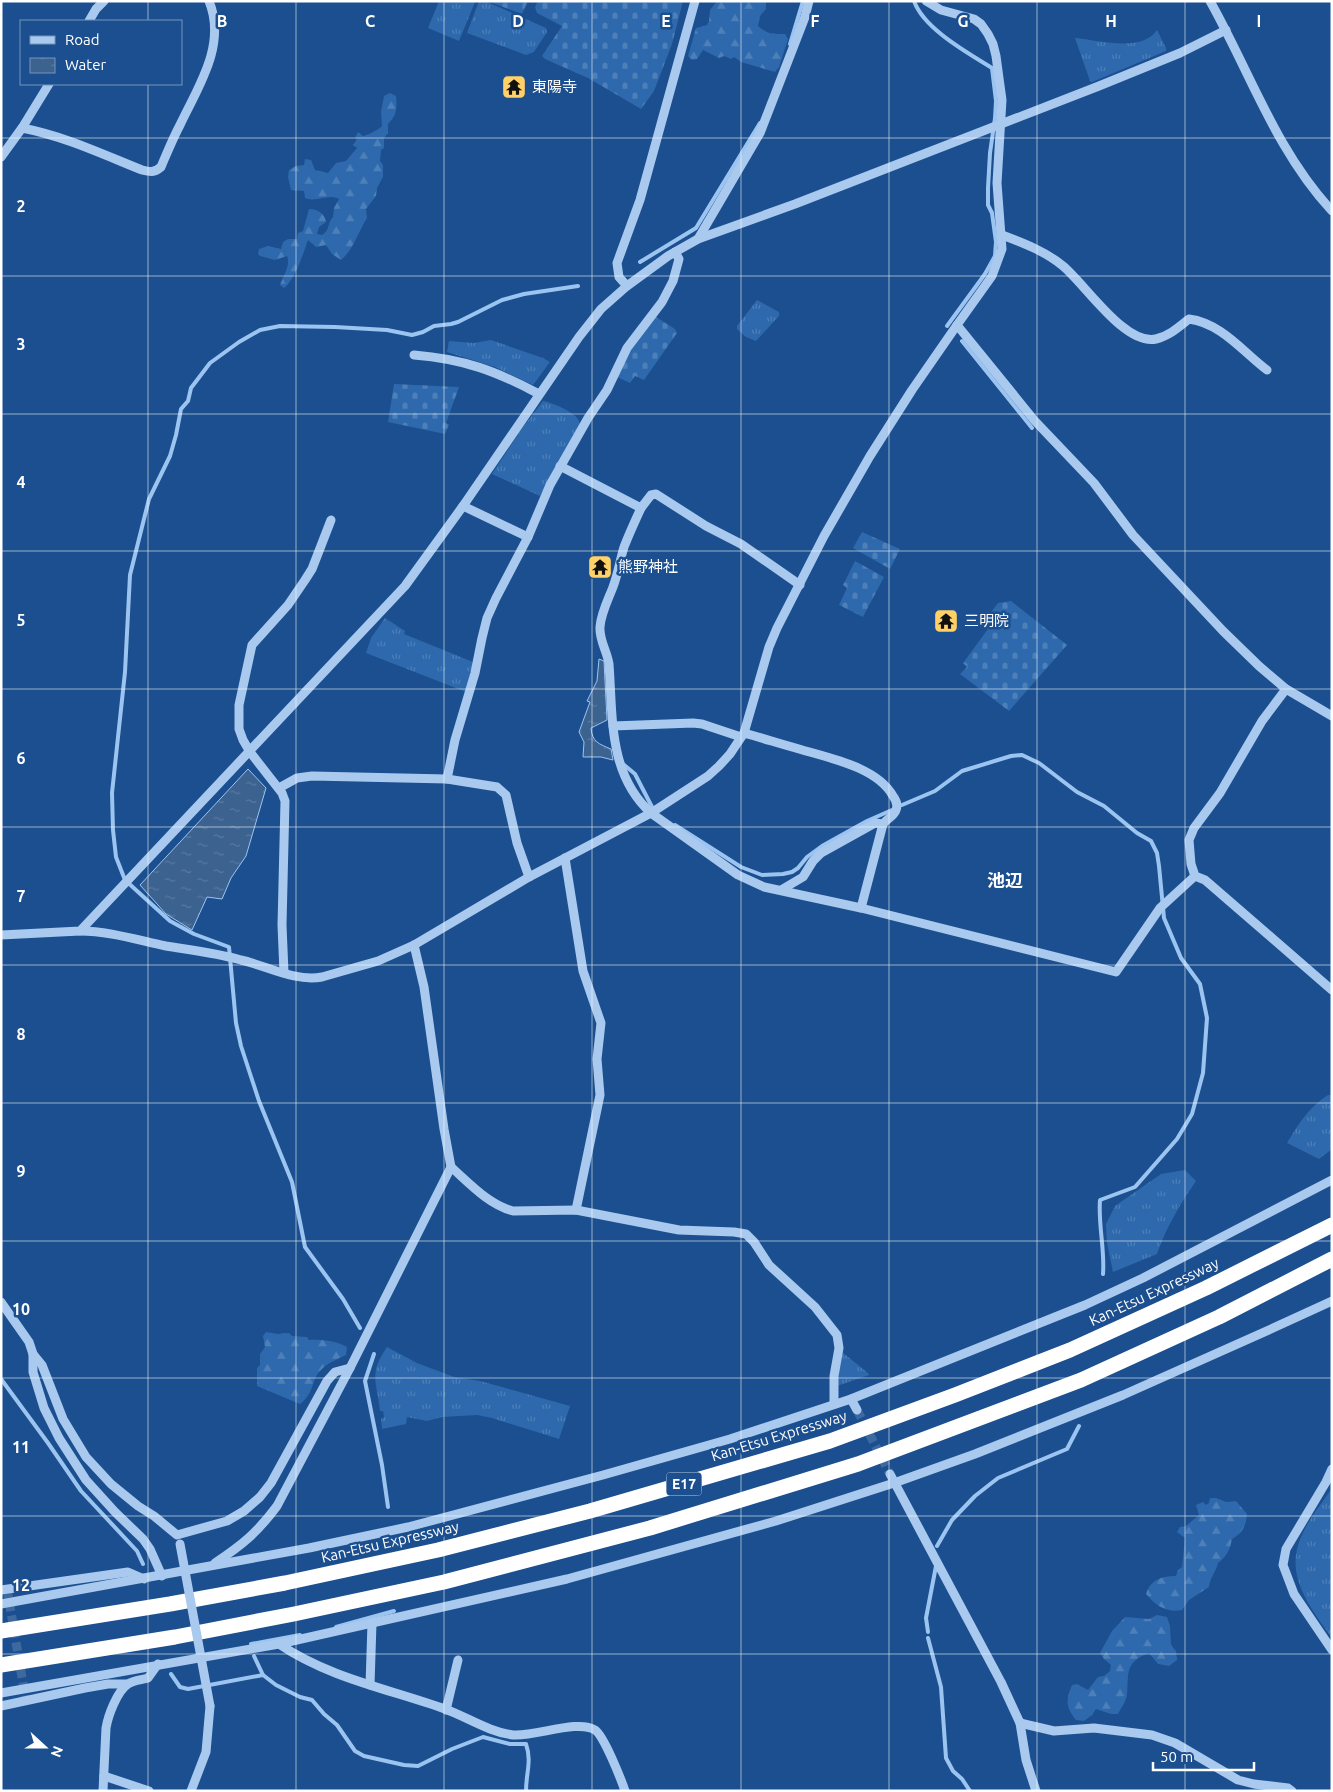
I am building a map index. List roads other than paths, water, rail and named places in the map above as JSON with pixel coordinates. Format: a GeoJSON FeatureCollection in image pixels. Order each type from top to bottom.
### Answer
{"type":"FeatureCollection","features":[{"type":"Feature","properties":{"kind":"highway","name":"Kan-Etsu Expressway"},"geometry":{"type":"LineString","coordinates":[[1,1632],[285,1583],[438,1550],[590,1511],[830,1441],[955,1396],[1070,1350],[1206,1288],[1332,1225]]}},
{"type":"Feature","properties":{"kind":"highway","name":"E17"},"geometry":{"type":"LineString","coordinates":[[1,1665],[175,1637],[294,1614],[444,1582],[650,1528],[858,1464],[1081,1380],[1219,1317],[1332,1259]]}},
{"type":"Feature","properties":{"kind":"street"},"geometry":{"type":"LineString","coordinates":[[89,20],[104,1]]}},
{"type":"Feature","properties":{"kind":"street"},"geometry":{"type":"LineString","coordinates":[[22,128],[48,133],[142,170],[152,172],[157,170],[161,167],[180,123],[208,69],[215,32],[209,1]]}},
{"type":"Feature","properties":{"kind":"street"},"geometry":{"type":"LineString","coordinates":[[627,286],[619,277],[617,263],[640,200],[695,1]]}},
{"type":"Feature","properties":{"kind":"street"},"geometry":{"type":"LineString","coordinates":[[698,239],[760,133],[805,17],[809,1]]}},
{"type":"Feature","properties":{"kind":"street"},"geometry":{"type":"LineString","coordinates":[[1,935],[100,931],[239,959],[300,978],[313,979],[322,977],[378,961],[414,944],[529,877],[651,813],[708,776],[730,754],[742,735],[769,647],[777,628],[824,536],[870,456],[912,390],[992,276],[1002,249],[997,183],[1002,100],[993,44],[981,24],[974,19],[941,10],[926,1]]}},
{"type":"Feature","properties":{"kind":"street"},"geometry":{"type":"LineString","coordinates":[[1210,1],[1289,155],[1315,193],[1332,211]]}},
{"type":"Feature","properties":{"kind":"street"},"geometry":{"type":"LineString","coordinates":[[80,932],[405,586],[463,506],[579,337],[601,309],[627,286],[675,252],[698,239],[795,204],[1144,68],[1226,30]]}},
{"type":"Feature","properties":{"kind":"street"},"geometry":{"type":"LineString","coordinates":[[1,157],[22,128],[48,85]]}},
{"type":"Feature","properties":{"kind":"street"},"geometry":{"type":"LineString","coordinates":[[1002,235],[1036,249],[1062,265],[1108,314],[1130,332],[1155,339],[1172,332],[1189,319],[1197,320],[1230,339],[1267,370]]}},
{"type":"Feature","properties":{"kind":"street"},"geometry":{"type":"LineString","coordinates":[[448,779],[455,740],[466,706],[487,618],[528,537],[544,497],[560,466],[607,390],[626,348],[662,302],[673,281],[679,259],[675,252]]}},
{"type":"Feature","properties":{"kind":"street"},"geometry":{"type":"LineString","coordinates":[[957,324],[1033,418],[1094,483],[1133,535],[1223,631],[1286,689],[1332,716]]}},
{"type":"Feature","properties":{"kind":"street"},"geometry":{"type":"LineString","coordinates":[[414,355],[453,359],[477,366],[510,379],[539,394]]}},
{"type":"Feature","properties":{"kind":"street"},"geometry":{"type":"LineString","coordinates":[[560,466],[641,508]]}},
{"type":"Feature","properties":{"kind":"street"},"geometry":{"type":"LineString","coordinates":[[800,585],[741,544],[706,526],[656,494],[651,494],[641,508],[624,548],[603,613],[600,637],[608,659],[617,756],[624,776],[635,796],[651,813],[738,875],[764,887],[861,908],[1116,972],[1163,904],[1195,876]]}},
{"type":"Feature","properties":{"kind":"street"},"geometry":{"type":"LineString","coordinates":[[463,506],[528,537]]}},
{"type":"Feature","properties":{"kind":"street"},"geometry":{"type":"LineString","coordinates":[[284,973],[282,925],[286,809],[279,788],[250,752],[243,740],[238,718],[239,705],[252,645],[288,605],[312,569],[331,520]]}},
{"type":"Feature","properties":{"kind":"street"},"geometry":{"type":"LineString","coordinates":[[1286,689],[1262,721],[1220,793],[1194,828],[1189,840],[1191,864],[1195,876],[1205,880],[1332,990]]}},
{"type":"Feature","properties":{"kind":"street"},"geometry":{"type":"LineString","coordinates":[[613,726],[702,724],[840,761],[881,781],[889,788],[897,804],[896,810],[883,824],[861,908]]}},
{"type":"Feature","properties":{"kind":"street"},"geometry":{"type":"LineString","coordinates":[[279,788],[297,778],[312,776],[448,779],[497,787],[506,795],[517,842],[529,877]]}},
{"type":"Feature","properties":{"kind":"street"},"geometry":{"type":"LineString","coordinates":[[781,890],[803,877],[813,861],[832,846],[875,823],[883,824]]}},
{"type":"Feature","properties":{"kind":"street"},"geometry":{"type":"LineString","coordinates":[[565,858],[583,971],[601,1023],[597,1058],[600,1095],[576,1210]]}},
{"type":"Feature","properties":{"kind":"street"},"geometry":{"type":"LineString","coordinates":[[210,1566],[245,1543],[264,1524],[277,1506],[350,1368],[451,1166],[424,987],[414,944]]}},
{"type":"Feature","properties":{"kind":"street"},"geometry":{"type":"LineString","coordinates":[[451,1166],[484,1195],[505,1208],[514,1210],[576,1210],[679,1230],[746,1234],[769,1265],[815,1306],[837,1335],[839,1348],[834,1376],[834,1404]]}},
{"type":"Feature","properties":{"kind":"street"},"geometry":{"type":"LineString","coordinates":[[1,1604],[310,1548],[408,1527],[712,1444],[852,1399],[1085,1305],[1143,1278],[1332,1180]]}},
{"type":"Feature","properties":{"kind":"street"},"geometry":{"type":"LineString","coordinates":[[1,1693],[279,1644],[567,1579],[776,1521],[892,1479],[975,1454],[1123,1395],[1332,1301]]}},
{"type":"Feature","properties":{"kind":"street"},"geometry":{"type":"LineString","coordinates":[[1,1302],[29,1342],[33,1354],[33,1372],[42,1399],[59,1438],[86,1480],[143,1539],[150,1549],[162,1576]]}},
{"type":"Feature","properties":{"kind":"street"},"geometry":{"type":"LineString","coordinates":[[33,1354],[42,1364],[63,1418],[86,1457],[111,1484],[138,1506],[154,1516],[179,1540],[210,1706],[206,1752],[191,1791]]}},
{"type":"Feature","properties":{"kind":"street"},"geometry":{"type":"LineString","coordinates":[[179,1540],[227,1521],[244,1511],[260,1497],[271,1483],[327,1381],[335,1372],[350,1368]]}},
{"type":"Feature","properties":{"kind":"street"},"geometry":{"type":"LineString","coordinates":[[852,1399],[857,1410]]}},
{"type":"Feature","properties":{"kind":"street"},"geometry":{"type":"LineString","coordinates":[[1332,1469],[1286,1549],[1284,1565],[1294,1594],[1332,1650]]}},
{"type":"Feature","properties":{"kind":"street"},"geometry":{"type":"LineString","coordinates":[[892,1479],[964,1610],[1020,1723],[1026,1760],[1036,1791]]}},
{"type":"Feature","properties":{"kind":"street"},"geometry":{"type":"LineString","coordinates":[[1,1590],[128,1572],[144,1579]]}},
{"type":"Feature","properties":{"kind":"street"},"geometry":{"type":"LineString","coordinates":[[370,1685],[372,1623]]}},
{"type":"Feature","properties":{"kind":"street"},"geometry":{"type":"LineString","coordinates":[[279,1644],[300,1658],[370,1685],[446,1710],[500,1732],[513,1735],[529,1735],[579,1725],[588,1727],[597,1731],[609,1753],[625,1791]]}},
{"type":"Feature","properties":{"kind":"street"},"geometry":{"type":"LineString","coordinates":[[446,1710],[458,1660]]}},
{"type":"Feature","properties":{"kind":"street"},"geometry":{"type":"LineString","coordinates":[[1,1706],[85,1688],[108,1684],[127,1684],[148,1678],[158,1664]]}},
{"type":"Feature","properties":{"kind":"street"},"geometry":{"type":"LineString","coordinates":[[103,1791],[108,1719],[120,1693],[127,1684]]}},
{"type":"Feature","properties":{"kind":"street"},"geometry":{"type":"LineString","coordinates":[[1020,1723],[1054,1732],[1094,1728],[1152,1735],[1182,1747],[1238,1780],[1288,1788],[1292,1791]]}},
{"type":"Feature","properties":{"kind":"street"},"geometry":{"type":"LineString","coordinates":[[104,1776],[144,1790]]}},
{"type":"Feature","properties":{"kind":"water"},"geometry":{"type":"Polygon","coordinates":[[[599,659],[604,661],[607,720],[591,728],[597,742],[611,749],[613,760],[601,757],[583,757],[584,742],[579,732],[590,702],[587,701],[597,681],[599,659]]]}},
{"type":"Feature","properties":{"kind":"water"},"geometry":{"type":"Polygon","coordinates":[[[248,769],[266,788],[246,856],[231,878],[222,899],[207,897],[192,930],[166,914],[140,885],[248,769]]]}},
{"type":"Feature","properties":{"kind":"waterway"},"geometry":{"type":"LineString","coordinates":[[790,44],[803,1]]}},
{"type":"Feature","properties":{"kind":"waterway"},"geometry":{"type":"LineString","coordinates":[[914,1],[919,11],[937,31],[959,48],[992,68],[996,101],[988,188],[988,205],[992,213],[996,242],[995,256],[985,274],[947,326]]}},
{"type":"Feature","properties":{"kind":"waterway"},"geometry":{"type":"LineString","coordinates":[[640,262],[696,228],[760,123]]}},
{"type":"Feature","properties":{"kind":"waterway"},"geometry":{"type":"LineString","coordinates":[[360,1328],[343,1299],[305,1247],[292,1182],[259,1101],[241,1046],[236,1023],[229,947],[194,934],[170,921],[125,880],[116,857],[112,793],[125,672],[130,575],[149,499],[170,456],[181,409],[188,401],[191,388],[210,363],[239,342],[260,330],[280,326],[387,330],[412,335],[434,326],[458,322],[502,300],[524,294],[578,286]]}},
{"type":"Feature","properties":{"kind":"waterway"},"geometry":{"type":"LineString","coordinates":[[962,341],[1032,428]]}},
{"type":"Feature","properties":{"kind":"waterway"},"geometry":{"type":"LineString","coordinates":[[902,805],[935,791],[962,771],[1011,756],[1022,755],[1039,763],[1077,792],[1104,806],[1137,833],[1151,841],[1157,853],[1164,918],[1181,958],[1200,984],[1207,1018],[1203,1073],[1192,1114],[1177,1139],[1135,1187],[1100,1200],[1103,1274]]}},
{"type":"Feature","properties":{"kind":"waterway"},"geometry":{"type":"LineString","coordinates":[[623,764],[635,774],[652,807]]}},
{"type":"Feature","properties":{"kind":"waterway"},"geometry":{"type":"LineString","coordinates":[[675,825],[741,867],[762,875],[783,874],[798,868],[807,857],[822,846],[867,821],[892,810]]}},
{"type":"Feature","properties":{"kind":"waterway"},"geometry":{"type":"LineString","coordinates":[[374,1354],[365,1381],[382,1465],[388,1507]]}},
{"type":"Feature","properties":{"kind":"waterway"},"geometry":{"type":"LineString","coordinates":[[1,1379],[81,1491],[137,1551],[143,1564]]}},
{"type":"Feature","properties":{"kind":"waterway"},"geometry":{"type":"LineString","coordinates":[[937,1546],[952,1520],[975,1496],[998,1478],[1067,1449],[1079,1426]]}},
{"type":"Feature","properties":{"kind":"waterway"},"geometry":{"type":"LineString","coordinates":[[928,1632],[926,1618],[936,1566]]}},
{"type":"Feature","properties":{"kind":"waterway"},"geometry":{"type":"LineString","coordinates":[[336,1627],[394,1611]]}},
{"type":"Feature","properties":{"kind":"waterway"},"geometry":{"type":"LineString","coordinates":[[251,1644],[300,1635]]}},
{"type":"Feature","properties":{"kind":"waterway"},"geometry":{"type":"LineString","coordinates":[[928,1638],[941,1687],[946,1758],[953,1771],[962,1779],[970,1791]]}},
{"type":"Feature","properties":{"kind":"waterway"},"geometry":{"type":"LineString","coordinates":[[254,1656],[263,1675],[276,1685],[300,1697],[312,1700],[337,1725],[355,1751],[364,1756],[404,1765],[418,1766],[452,1749],[483,1737],[510,1744],[526,1744],[529,1762],[526,1791]]}},
{"type":"Feature","properties":{"kind":"waterway"},"geometry":{"type":"LineString","coordinates":[[171,1674],[180,1687],[188,1689],[263,1675]]}},
{"type":"Feature","properties":{"kind":"tunnel"},"geometry":{"type":"LineString","coordinates":[[857,1410],[890,1474]]}},
{"type":"Feature","properties":{"kind":"tunnel"},"geometry":{"type":"LineString","coordinates":[[7,1589],[26,1701]]}},
{"type":"Feature","properties":{"kind":"place","name":"東陽寺"},"geometry":{"type":"Point","coordinates":[514,87]}},
{"type":"Feature","properties":{"kind":"place","name":"熊野神社"},"geometry":{"type":"Point","coordinates":[600,567]}},
{"type":"Feature","properties":{"kind":"place","name":"三明院"},"geometry":{"type":"Point","coordinates":[946,621]}},
{"type":"Feature","properties":{"kind":"district","name":"池辺"},"geometry":{"type":"Point","coordinates":[1005,881]}}]}
